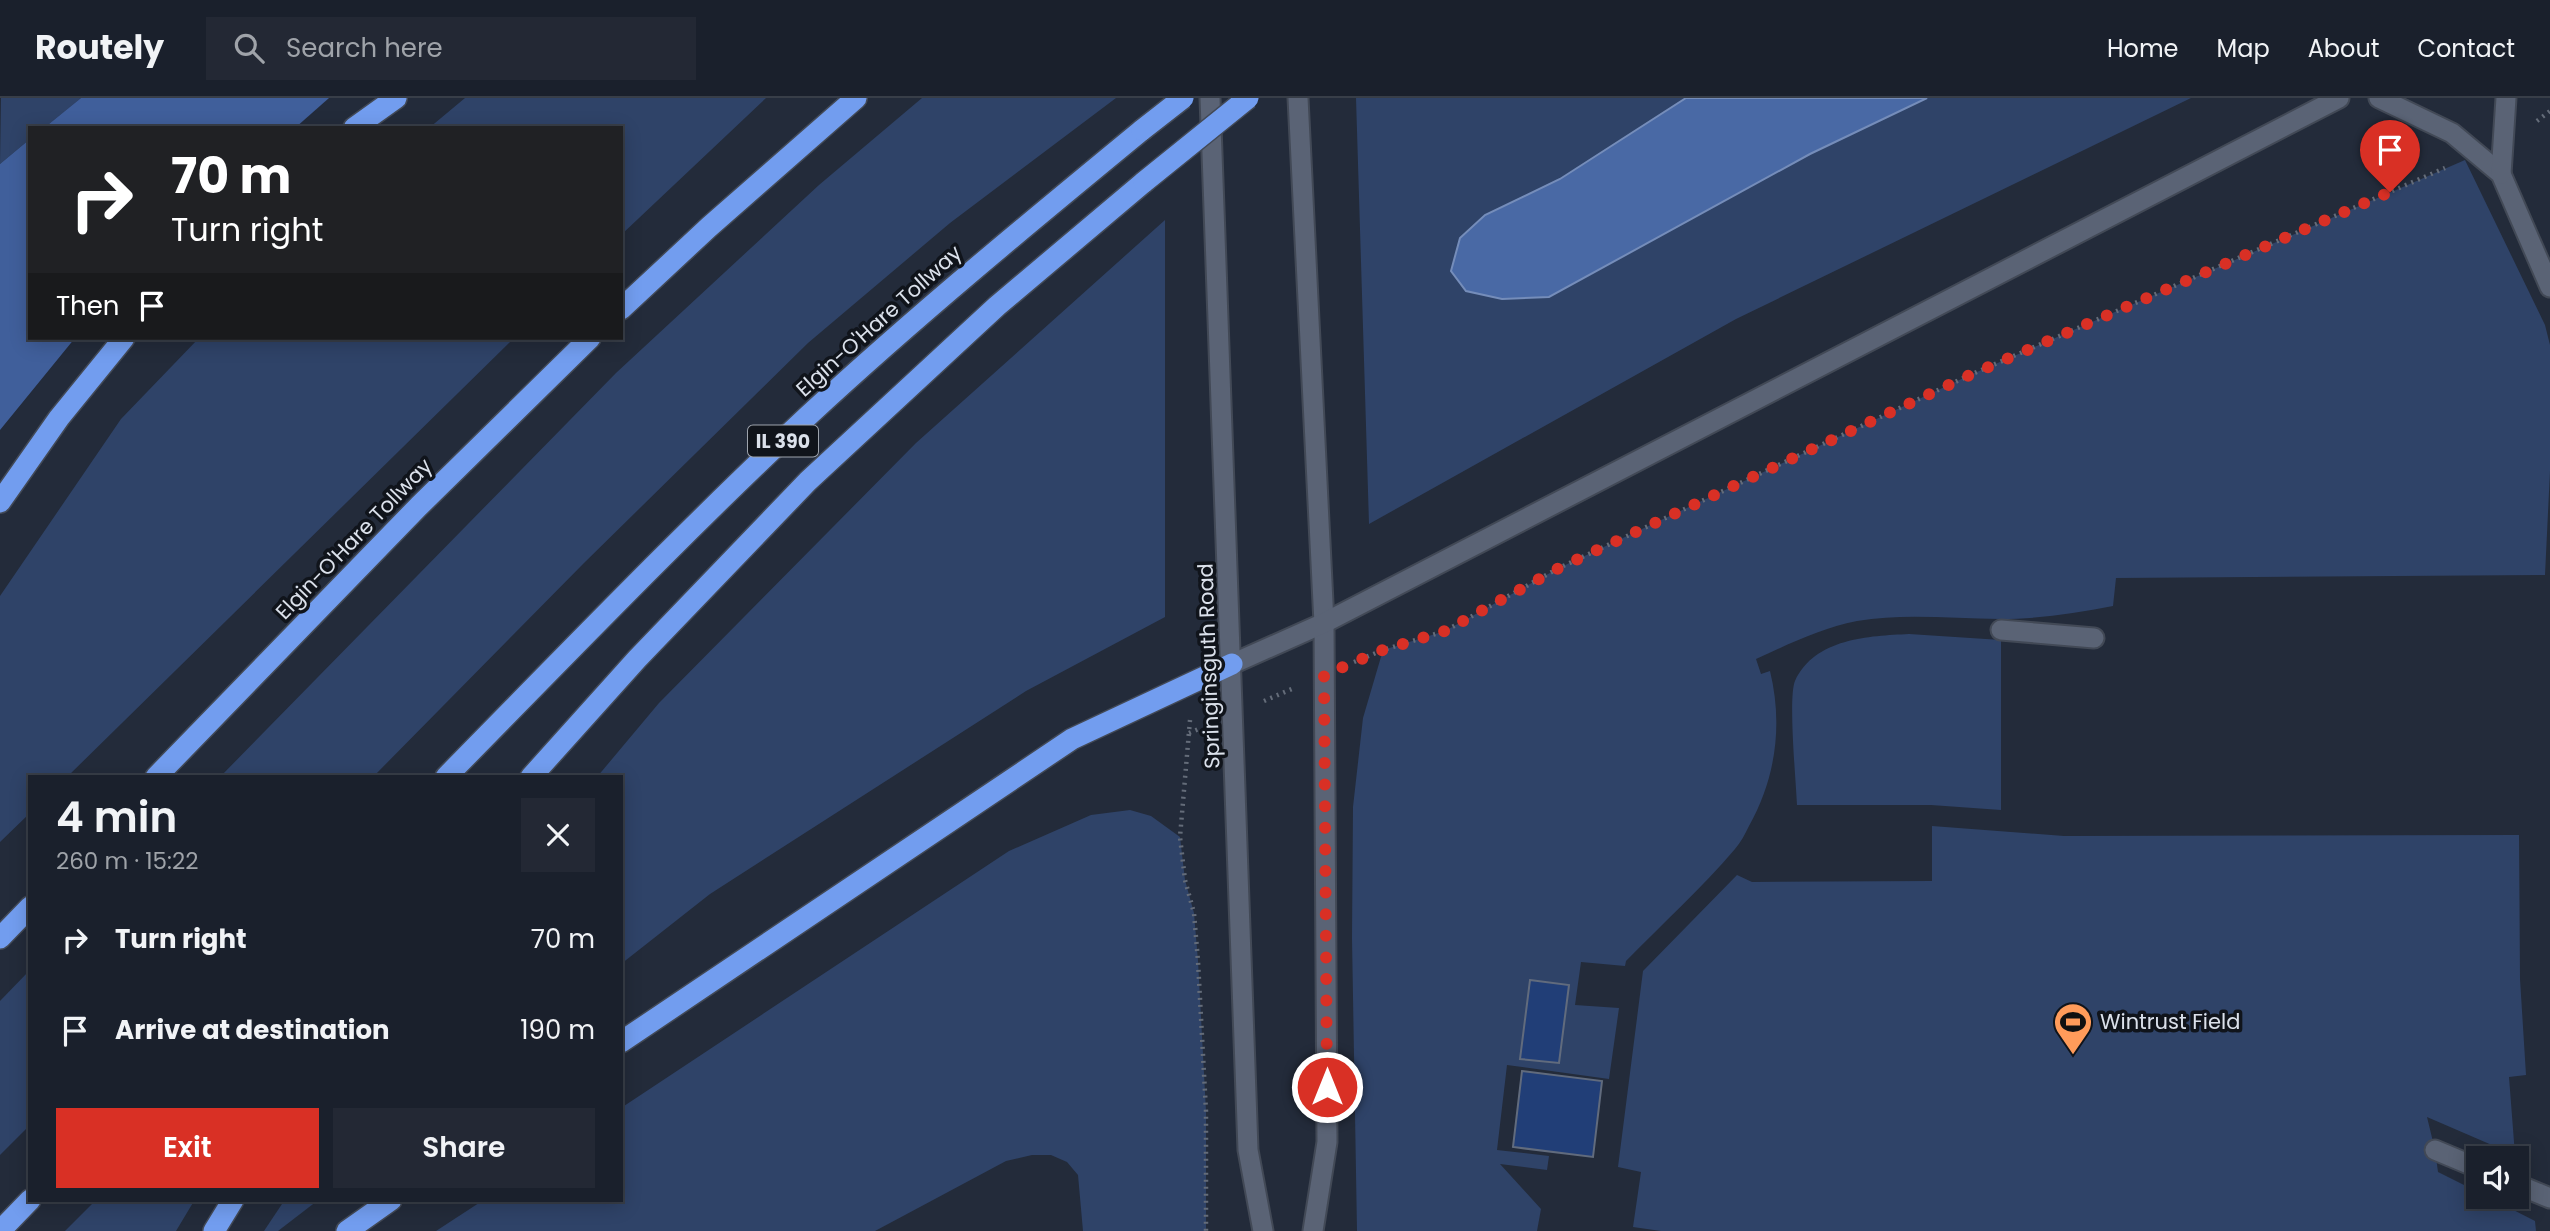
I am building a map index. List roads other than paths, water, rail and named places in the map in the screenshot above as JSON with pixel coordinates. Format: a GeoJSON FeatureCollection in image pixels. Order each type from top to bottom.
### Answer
{"type":"FeatureCollection","features":[{"type":"Feature","properties":{"kind":"highway"},"geometry":{"type":"LineString","coordinates":[[357,126],[396,98]]}},
{"type":"Feature","properties":{"kind":"highway"},"geometry":{"type":"LineString","coordinates":[[623,307],[709,227],[856,98]]}},
{"type":"Feature","properties":{"kind":"highway","name":"Elgin-O'Hare Tollway"},"geometry":{"type":"LineString","coordinates":[[448,775],[676,542],[810,415],[940,297],[1182,98]]}},
{"type":"Feature","properties":{"kind":"highway"},"geometry":{"type":"LineString","coordinates":[[533,775],[637,659],[808,481],[997,306],[1248,98]]}},
{"type":"Feature","properties":{"kind":"highway"},"geometry":{"type":"LineString","coordinates":[[0,502],[59,418],[122,340]]}},
{"type":"Feature","properties":{"kind":"highway","name":"Elgin-O'Hare Tollway"},"geometry":{"type":"LineString","coordinates":[[158,775],[419,506],[588,340]]}},
{"type":"Feature","properties":{"kind":"highway"},"geometry":{"type":"LineString","coordinates":[[623,1041],[1072,739],[1232,664]]}},
{"type":"Feature","properties":{"kind":"highway"},"geometry":{"type":"LineString","coordinates":[[0,938],[28,909]]}},
{"type":"Feature","properties":{"kind":"highway"},"geometry":{"type":"LineString","coordinates":[[0,1231],[28,1202]]}},
{"type":"Feature","properties":{"kind":"highway"},"geometry":{"type":"LineString","coordinates":[[214,1231],[232,1202]]}},
{"type":"Feature","properties":{"kind":"highway"},"geometry":{"type":"LineString","coordinates":[[347,1231],[388,1202]]}},
{"type":"Feature","properties":{"kind":"street","name":"Springinsguth Road"},"geometry":{"type":"LineString","coordinates":[[1210,98],[1248,1150],[1263,1231]]}},
{"type":"Feature","properties":{"kind":"street"},"geometry":{"type":"LineString","coordinates":[[1298,98],[1324,623],[1327,1142],[1314,1231]]}},
{"type":"Feature","properties":{"kind":"street"},"geometry":{"type":"LineString","coordinates":[[1232,664],[1324,623],[2339,98]]}},
{"type":"Feature","properties":{"kind":"street"},"geometry":{"type":"LineString","coordinates":[[2379,98],[2452,133],[2501,174],[2550,287]]}},
{"type":"Feature","properties":{"kind":"street"},"geometry":{"type":"LineString","coordinates":[[2501,174],[2506,98]]}},
{"type":"Feature","properties":{"kind":"street"},"geometry":{"type":"LineString","coordinates":[[2001,630],[2094,638]]}},
{"type":"Feature","properties":{"kind":"street"},"geometry":{"type":"LineString","coordinates":[[2435,1150],[2466,1163]]}},
{"type":"Feature","properties":{"kind":"street"},"geometry":{"type":"LineString","coordinates":[[2529,1189],[2550,1198]]}},
{"type":"Feature","properties":{"kind":"place","name":"Wintrust Field"},"geometry":{"type":"Point","coordinates":[2073,1056]}}]}
